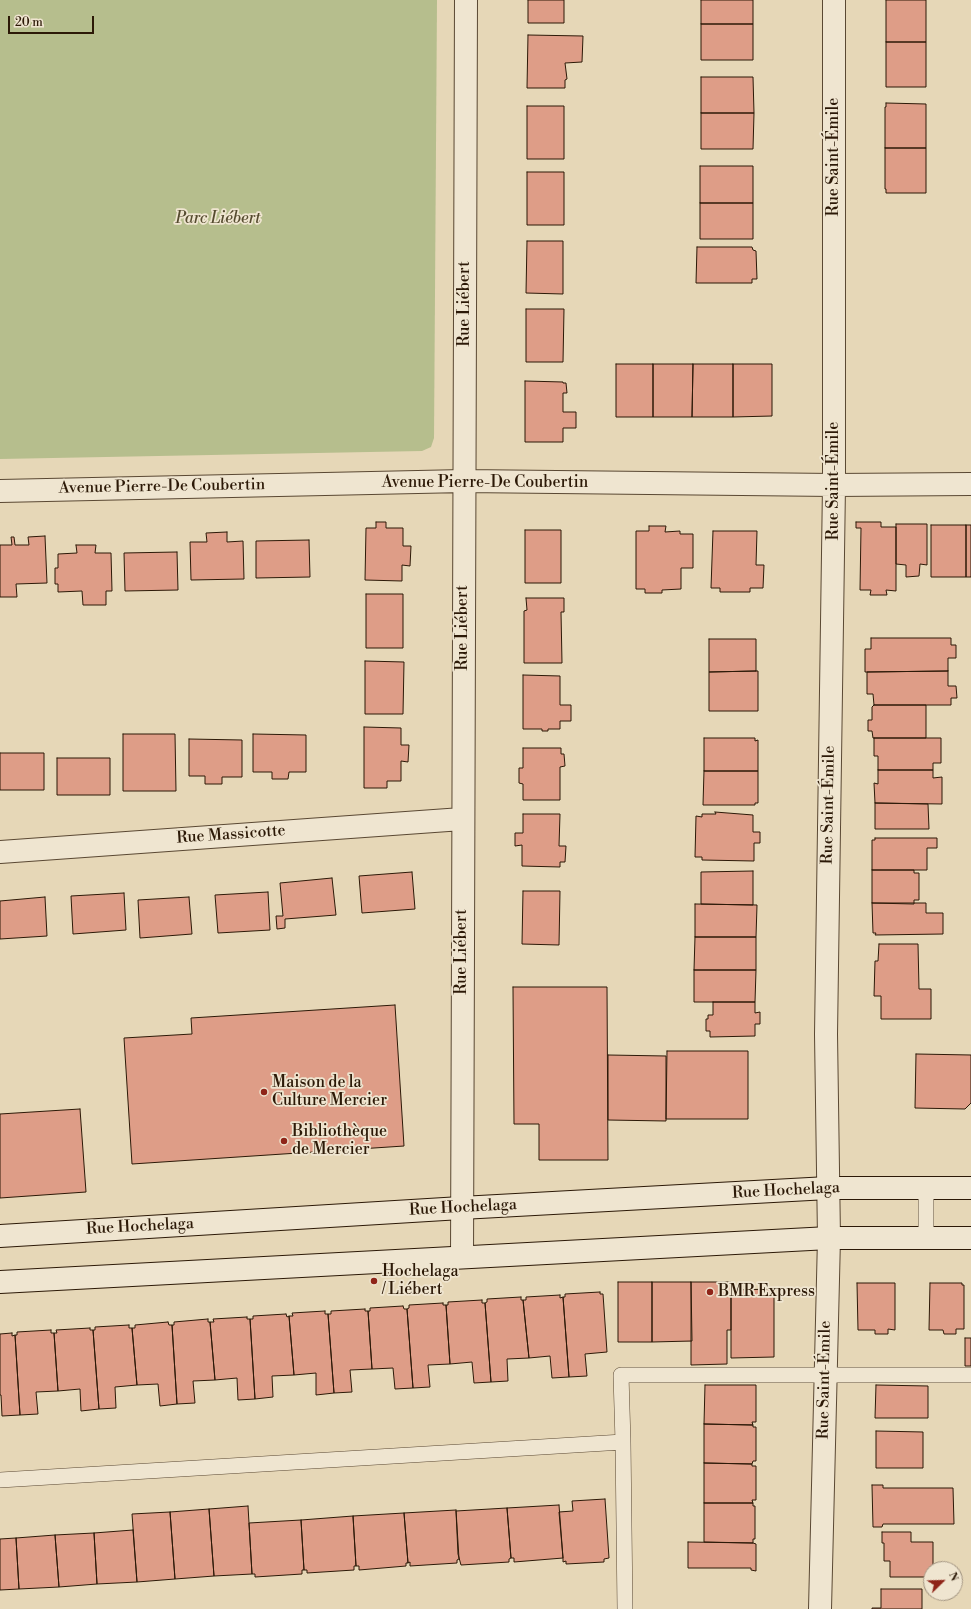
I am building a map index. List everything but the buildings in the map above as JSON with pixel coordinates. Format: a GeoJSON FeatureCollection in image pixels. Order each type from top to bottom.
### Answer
{"type":"FeatureCollection","features":[{"type":"Feature","properties":{"kind":"street","name":"Rue Liébert"},"geometry":{"type":"LineString","coordinates":[[462,1256],[462,819],[466,0]]}},
{"type":"Feature","properties":{"kind":"street","name":"Rue Saint-Émile"},"geometry":{"type":"LineString","coordinates":[[820,1609],[828,1238],[826,1034],[834,485],[834,0]]}},
{"type":"Feature","properties":{"kind":"street","name":"Avenue Pierre-De Coubertin"},"geometry":{"type":"LineString","coordinates":[[0,491],[464,481],[834,485],[971,484]]}},
{"type":"Feature","properties":{"kind":"street","name":"Rue Massicotte"},"geometry":{"type":"LineString","coordinates":[[0,852],[462,819]]}},
{"type":"Feature","properties":{"kind":"street","name":"Rue Hochelaga"},"geometry":{"type":"LineString","coordinates":[[0,1236],[461,1208],[828,1188],[971,1188]]}},
{"type":"Feature","properties":{"kind":"street"},"geometry":{"type":"LineString","coordinates":[[0,1282],[462,1256],[828,1238],[971,1238]]}},
{"type":"Feature","properties":{"kind":"lane"},"geometry":{"type":"LineString","coordinates":[[926,1188],[926,1238]]}},
{"type":"Feature","properties":{"kind":"lane"},"geometry":{"type":"LineString","coordinates":[[625,1609],[621,1375],[971,1375]]}},
{"type":"Feature","properties":{"kind":"lane"},"geometry":{"type":"LineString","coordinates":[[0,1480],[623,1442]]}},
{"type":"Feature","properties":{"kind":"green space","name":"Parc Liébert"},"geometry":{"type":"Polygon","coordinates":[[[0,0],[437,0],[434,438],[431,447],[422,451],[0,459],[0,0]]]}},
{"type":"Feature","properties":{"kind":"place","name":"Maison de la Culture Mercier"},"geometry":{"type":"Point","coordinates":[264,1092]}},
{"type":"Feature","properties":{"kind":"place","name":"Bibliothèque de Mercier"},"geometry":{"type":"Point","coordinates":[284,1141]}},
{"type":"Feature","properties":{"kind":"place","name":"Hochelaga / Liébert"},"geometry":{"type":"Point","coordinates":[374,1281]}},
{"type":"Feature","properties":{"kind":"place","name":"BMR Express"},"geometry":{"type":"Point","coordinates":[710,1292]}}]}
